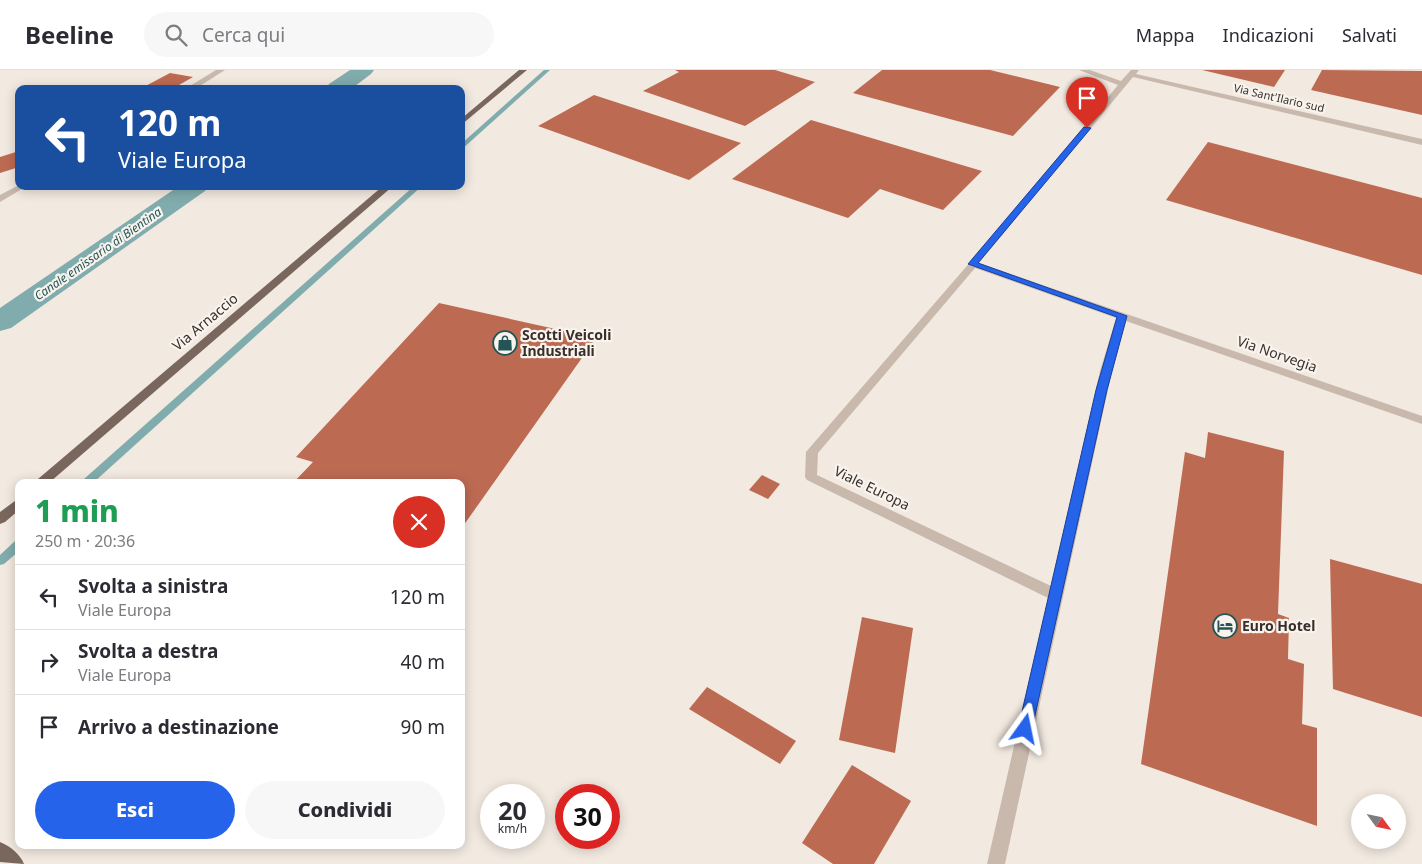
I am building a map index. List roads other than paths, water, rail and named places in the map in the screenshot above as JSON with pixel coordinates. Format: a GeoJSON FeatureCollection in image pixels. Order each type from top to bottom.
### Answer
{"type":"FeatureCollection","features":[{"type":"Feature","properties":{"kind":"main road"},"geometry":{"type":"LineString","coordinates":[[465,120],[523,70]]}},
{"type":"Feature","properties":{"kind":"main road","name":"Via Arnaccio"},"geometry":{"type":"LineString","coordinates":[[46,479],[383,190]]}},
{"type":"Feature","properties":{"kind":"main road"},"geometry":{"type":"LineString","coordinates":[[0,519],[15,506]]}},
{"type":"Feature","properties":{"kind":"main road"},"geometry":{"type":"LineString","coordinates":[[0,852],[15,864]]}},
{"type":"Feature","properties":{"kind":"street"},"geometry":{"type":"LineString","coordinates":[[196,85],[221,70]]}},
{"type":"Feature","properties":{"kind":"street"},"geometry":{"type":"LineString","coordinates":[[1083,70],[1124,85]]}},
{"type":"Feature","properties":{"kind":"street","name":"Viale Europa"},"geometry":{"type":"LineString","coordinates":[[1054,594],[811,477],[812,452],[1134,72]]}},
{"type":"Feature","properties":{"kind":"street","name":"Via Sant'Ilario sud"},"geometry":{"type":"LineString","coordinates":[[1134,72],[1422,142]]}},
{"type":"Feature","properties":{"kind":"street"},"geometry":{"type":"LineString","coordinates":[[0,200],[16,190]]}},
{"type":"Feature","properties":{"kind":"street"},"geometry":{"type":"LineString","coordinates":[[972,264],[1122,316],[1106,371],[1054,594],[996,864]]}},
{"type":"Feature","properties":{"kind":"street","name":"Via Norvegia"},"geometry":{"type":"LineString","coordinates":[[1122,316],[1422,420]]}},
{"type":"Feature","properties":{"kind":"waterway","name":"Canale emissario di Bientina"},"geometry":{"type":"LineString","coordinates":[[343,85],[364,70]]}},
{"type":"Feature","properties":{"kind":"waterway"},"geometry":{"type":"LineString","coordinates":[[465,144],[547,70]]}},
{"type":"Feature","properties":{"kind":"waterway","name":"Canale emissario di Bientina"},"geometry":{"type":"LineString","coordinates":[[0,322],[190,190]]}},
{"type":"Feature","properties":{"kind":"waterway"},"geometry":{"type":"LineString","coordinates":[[91,479],[415,190]]}},
{"type":"Feature","properties":{"kind":"waterway"},"geometry":{"type":"LineString","coordinates":[[0,561],[15,548]]}},
{"type":"Feature","properties":{"kind":"place","name":"Scotti Veicoli Industriali"},"geometry":{"type":"Point","coordinates":[505,343]}},
{"type":"Feature","properties":{"kind":"place","name":"Euro Hotel"},"geometry":{"type":"Point","coordinates":[1225,626]}}]}
